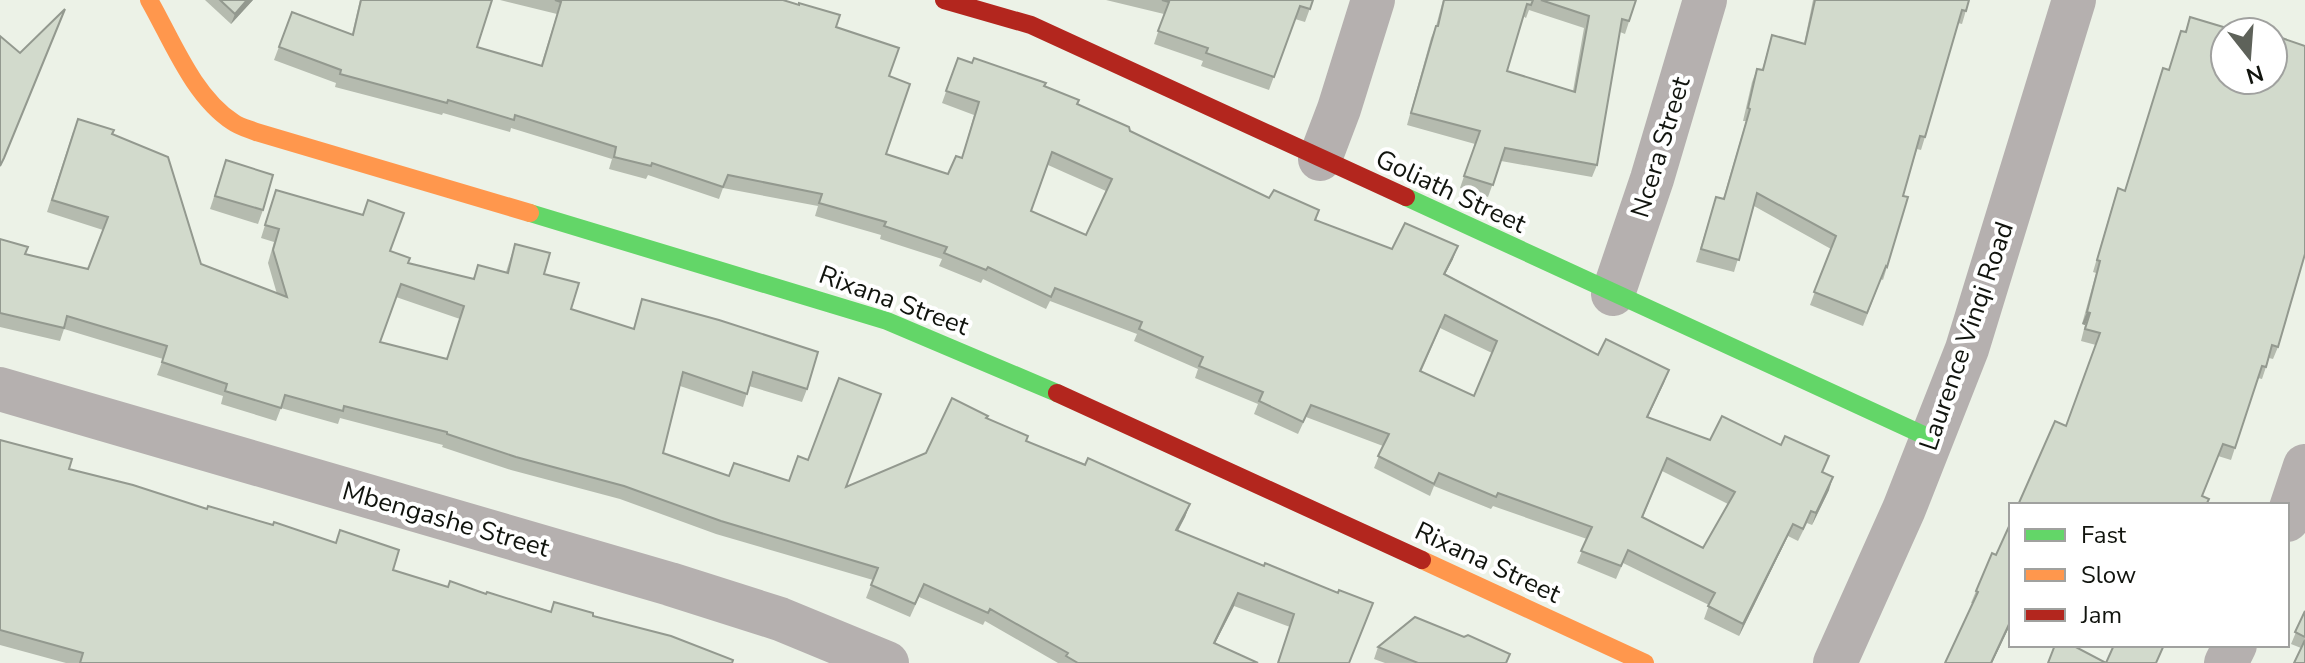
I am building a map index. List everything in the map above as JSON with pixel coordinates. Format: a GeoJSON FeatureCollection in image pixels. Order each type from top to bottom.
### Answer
{"type":"FeatureCollection","features":[{"type":"Feature","properties":{"kind":"street","name":"Rixana Street"},"geometry":{"type":"LineString","coordinates":[[149,0],[198,82],[214,104],[234,123],[887,321],[1120,420],[1645,663]]}},
{"type":"Feature","properties":{"kind":"street","name":"Goliath Street"},"geometry":{"type":"LineString","coordinates":[[944,0],[1035,13],[1320,159],[1932,439]]}},
{"type":"Feature","properties":{"kind":"street"},"geometry":{"type":"LineString","coordinates":[[1320,159],[1373,0]]}},
{"type":"Feature","properties":{"kind":"street","name":"Ncera Street"},"geometry":{"type":"LineString","coordinates":[[1613,294],[1652,179],[1705,0]]}},
{"type":"Feature","properties":{"kind":"street","name":"Laurence Vinqi Road"},"geometry":{"type":"LineString","coordinates":[[1835,663],[1932,439],[1967,349],[2074,0]]}},
{"type":"Feature","properties":{"kind":"street","name":"Mbengashe Street"},"geometry":{"type":"LineString","coordinates":[[0,389],[684,588],[780,619],[887,663]]}},
{"type":"Feature","properties":{"kind":"street"},"geometry":{"type":"LineString","coordinates":[[2289,514],[2305,466]]}},
{"type":"Feature","properties":{"kind":"building"},"geometry":{"type":"Polygon","coordinates":[[[220,0],[247,0],[235,14],[220,0]]]}},
{"type":"Feature","properties":{"kind":"building"},"geometry":{"type":"Polygon","coordinates":[[[361,0],[492,0],[477,47],[542,66],[561,2],[555,0],[783,0],[840,15],[836,27],[899,48],[889,76],[910,84],[886,154],[948,174],[956,156],[962,158],[979,102],[946,91],[958,58],[972,63],[974,58],[1046,83],[1044,86],[1079,100],[1077,104],[1269,198],[1274,190],[1319,210],[1315,220],[1392,249],[1405,223],[1458,246],[1444,274],[1598,355],[1606,339],[1669,370],[1647,417],[1710,440],[1722,416],[1781,445],[1785,436],[1829,456],[1822,472],[1833,477],[1816,513],[1811,511],[1803,529],[1793,524],[1743,624],[1708,606],[1715,593],[1628,550],[1621,566],[1581,551],[1592,527],[1498,493],[1496,497],[1439,473],[1434,484],[1378,456],[1389,434],[1311,405],[1303,422],[1259,401],[1263,392],[1199,366],[1203,357],[1139,329],[1142,322],[1055,288],[1051,297],[988,267],[986,270],[944,253],[947,247],[884,226],[886,222],[819,203],[822,194],[728,175],[723,187],[652,163],[651,166],[614,157],[616,147],[515,115],[514,120],[448,100],[447,103],[340,74],[341,70],[279,47],[292,12],[353,35],[361,0]],[[1052,152],[1031,211],[1086,235],[1112,179],[1052,152]],[[1445,315],[1420,371],[1474,396],[1497,341],[1445,315]],[[1667,458],[1642,517],[1703,548],[1735,492],[1667,458]]]}},
{"type":"Feature","properties":{"kind":"building"},"geometry":{"type":"Polygon","coordinates":[[[1162,0],[1313,0],[1310,9],[1300,6],[1274,77],[1206,53],[1208,48],[1158,31],[1169,2],[1162,0]]]}},
{"type":"Feature","properties":{"kind":"building"},"geometry":{"type":"Polygon","coordinates":[[[1444,0],[1533,0],[1531,5],[1527,4],[1507,71],[1575,92],[1589,16],[1541,0],[1636,0],[1629,21],[1622,19],[1597,165],[1505,148],[1493,185],[1464,176],[1480,131],[1411,113],[1444,0]]]}},
{"type":"Feature","properties":{"kind":"building"},"geometry":{"type":"Polygon","coordinates":[[[1815,0],[1969,0],[1966,11],[1962,10],[1925,137],[1920,136],[1903,196],[1908,197],[1887,267],[1867,313],[1814,292],[1836,236],[1757,193],[1739,260],[1701,249],[1716,197],[1724,199],[1750,109],[1757,69],[1763,70],[1772,35],[1805,44],[1815,0]]]}},
{"type":"Feature","properties":{"kind":"building"},"geometry":{"type":"Polygon","coordinates":[[[65,9],[0,166],[0,36],[20,53],[65,9]]]}},
{"type":"Feature","properties":{"kind":"building"},"geometry":{"type":"Polygon","coordinates":[[[2190,17],[2209,23],[2209,96],[2289,96],[2289,40],[2305,46],[2305,254],[2278,347],[2272,345],[2266,367],[2262,366],[2235,448],[2223,444],[2202,496],[2209,499],[2207,503],[2019,503],[2055,421],[2066,426],[2100,333],[2085,329],[2100,261],[2097,260],[2118,188],[2125,191],[2163,68],[2169,70],[2181,31],[2186,32],[2190,17]]]}},
{"type":"Feature","properties":{"kind":"building"},"geometry":{"type":"Polygon","coordinates":[[[78,119],[114,130],[112,134],[168,157],[201,264],[287,297],[273,250],[279,229],[265,225],[276,190],[363,215],[368,200],[404,213],[390,251],[410,258],[408,263],[474,279],[478,265],[508,273],[515,244],[550,253],[544,274],[579,283],[571,309],[634,329],[642,299],[818,352],[807,389],[753,372],[747,394],[683,372],[663,453],[729,476],[734,463],[789,481],[798,456],[808,460],[839,378],[881,394],[846,487],[926,453],[952,398],[988,416],[986,418],[1028,436],[1026,441],[1085,465],[1088,458],[1190,504],[1176,530],[1264,566],[1265,563],[1338,593],[1339,590],[1373,603],[1349,663],[1278,663],[1294,614],[1238,593],[1214,643],[1258,663],[1078,663],[1066,656],[1068,653],[990,609],[988,613],[924,584],[915,604],[871,585],[878,568],[721,521],[624,486],[516,457],[447,432],[344,406],[343,411],[285,395],[281,408],[225,391],[227,384],[162,362],[167,346],[67,316],[64,328],[0,313],[0,239],[28,247],[25,254],[88,269],[108,217],[52,200],[78,119]],[[401,284],[380,342],[447,359],[464,306],[401,284]]]}},
{"type":"Feature","properties":{"kind":"building"},"geometry":{"type":"Polygon","coordinates":[[[226,160],[273,175],[263,210],[215,196],[226,160]]]}},
{"type":"Feature","properties":{"kind":"building"},"geometry":{"type":"Polygon","coordinates":[[[0,440],[72,459],[69,469],[133,485],[207,509],[208,506],[273,525],[274,522],[336,543],[340,530],[399,550],[393,570],[448,587],[450,581],[551,612],[554,602],[593,613],[593,616],[671,636],[733,660],[732,663],[80,663],[83,653],[0,630],[0,440]]]}},
{"type":"Feature","properties":{"kind":"building"},"geometry":{"type":"Polygon","coordinates":[[[2009,526],[2009,624],[1991,663],[1945,663],[1978,592],[1992,553],[1996,555],[2009,526]]]}},
{"type":"Feature","properties":{"kind":"building"},"geometry":{"type":"Polygon","coordinates":[[[2305,611],[2305,637],[2295,632],[2305,611]]]}},
{"type":"Feature","properties":{"kind":"building"},"geometry":{"type":"Polygon","coordinates":[[[1415,617],[1464,637],[1468,635],[1510,654],[1506,663],[1418,663],[1378,647],[1415,617]]]}},
{"type":"Feature","properties":{"kind":"building"},"geometry":{"type":"Polygon","coordinates":[[[2305,640],[2305,663],[2294,663],[2305,640]]]}},
{"type":"Feature","properties":{"kind":"building"},"geometry":{"type":"Polygon","coordinates":[[[2054,647],[2076,647],[2106,663],[2048,663],[2054,647]]]}},
{"type":"Feature","properties":{"kind":"building"},"geometry":{"type":"Polygon","coordinates":[[[2113,647],[2163,647],[2156,663],[2106,663],[2113,647]]]}},
{"type":"Feature","properties":{"kind":"traffic: fast"},"geometry":{"type":"LineString","coordinates":[[1406,197],[1932,439]]}},
{"type":"Feature","properties":{"kind":"traffic: fast"},"geometry":{"type":"LineString","coordinates":[[530,213],[887,321],[1057,393]]}},
{"type":"Feature","properties":{"kind":"traffic: slow"},"geometry":{"type":"LineString","coordinates":[[149,0],[195,83],[206,98],[236,124],[530,213]]}},
{"type":"Feature","properties":{"kind":"traffic: slow"},"geometry":{"type":"LineString","coordinates":[[1422,560],[1645,663]]}},
{"type":"Feature","properties":{"kind":"traffic: jam"},"geometry":{"type":"LineString","coordinates":[[944,0],[1031,25],[1406,197]]}},
{"type":"Feature","properties":{"kind":"traffic: jam"},"geometry":{"type":"LineString","coordinates":[[1057,393],[1422,560]]}}]}
